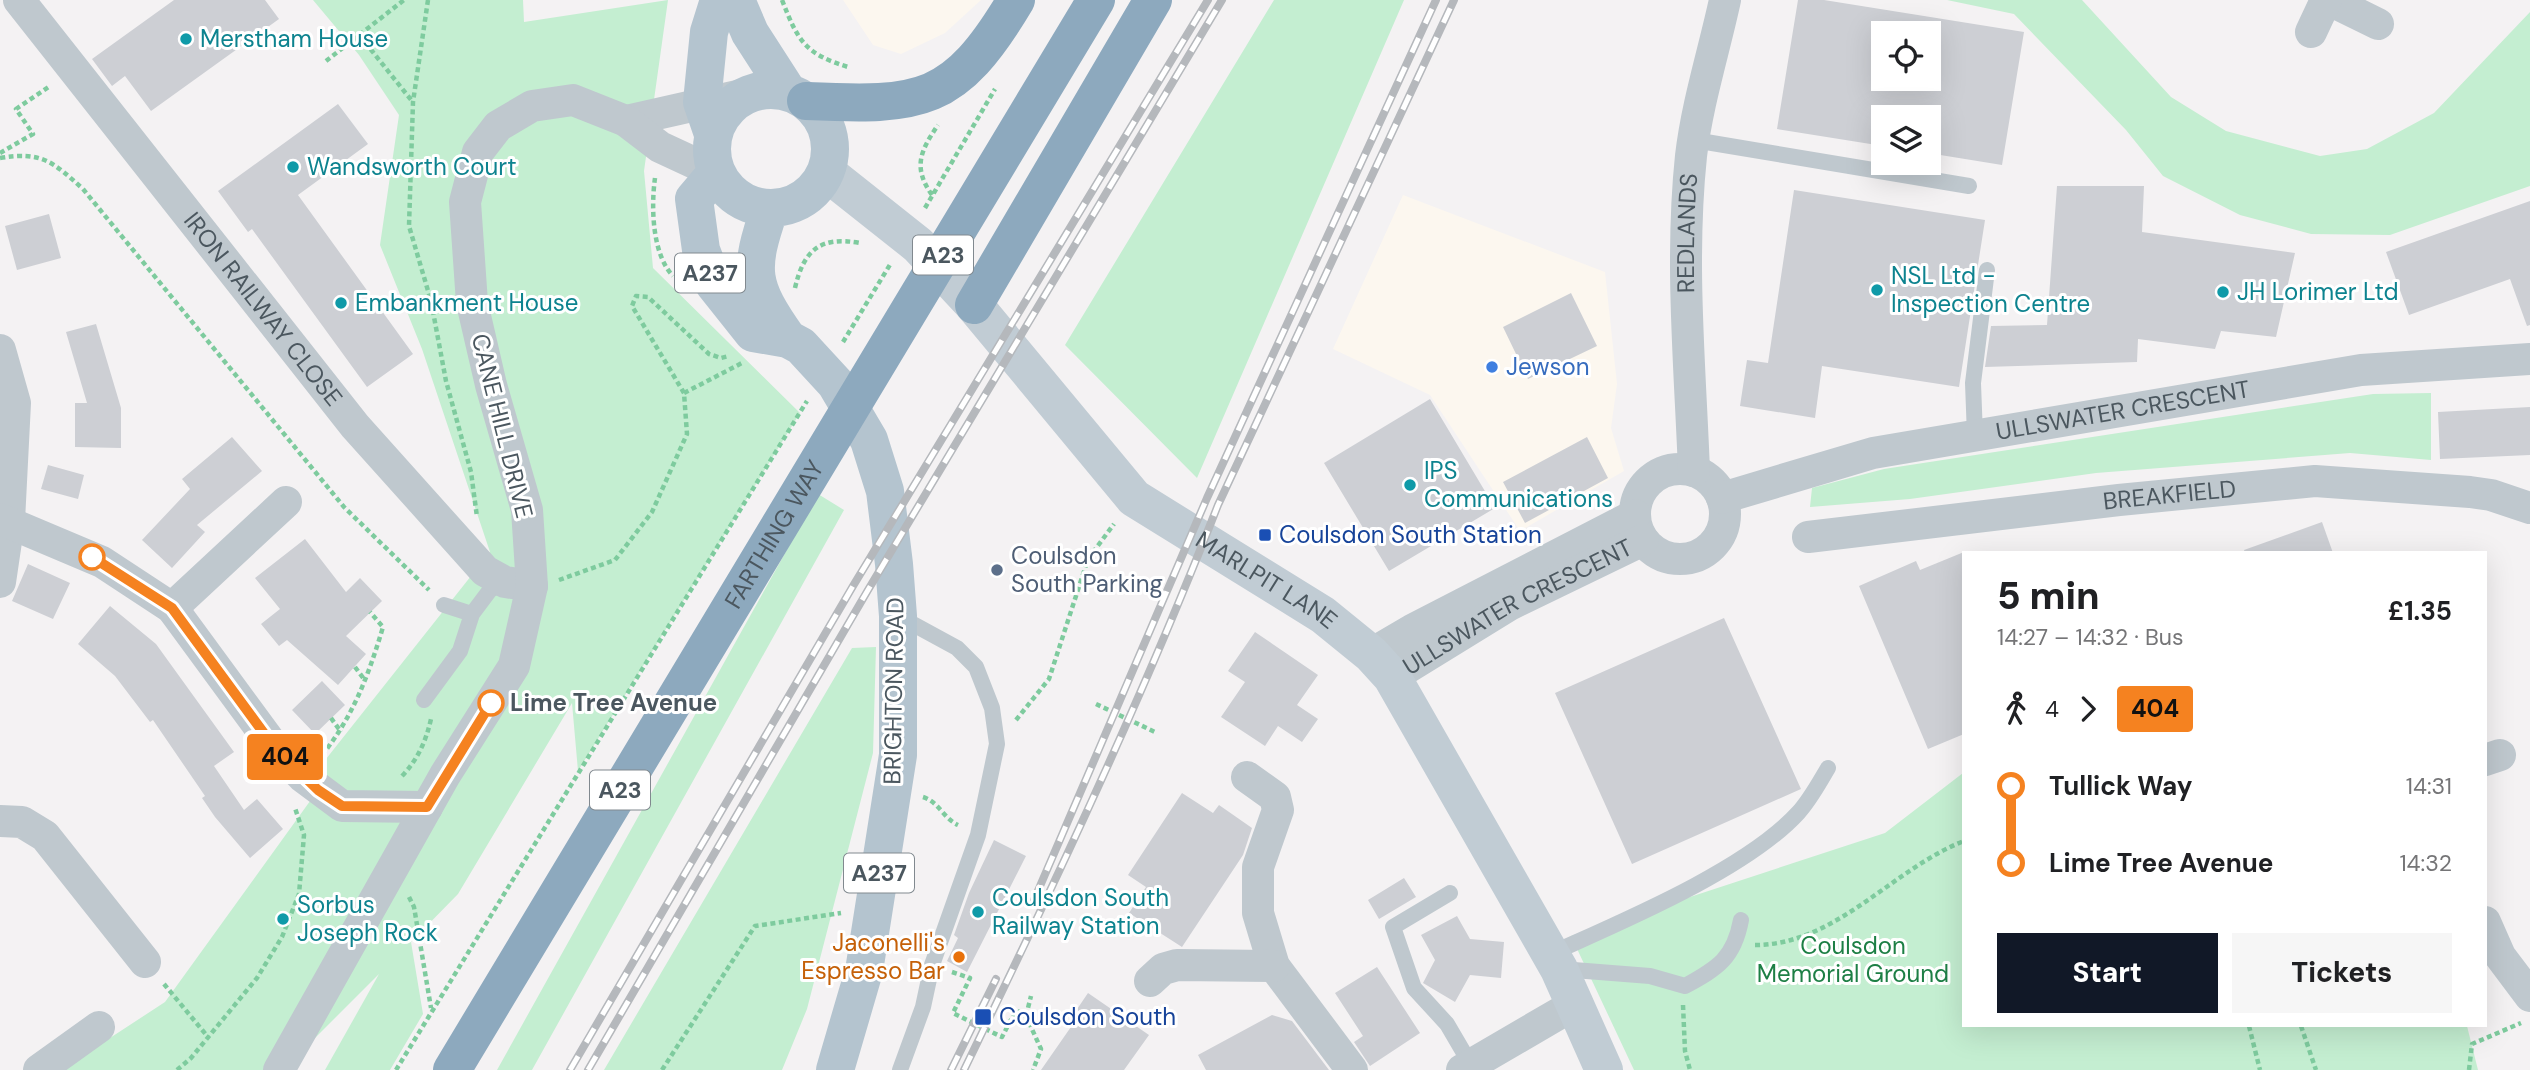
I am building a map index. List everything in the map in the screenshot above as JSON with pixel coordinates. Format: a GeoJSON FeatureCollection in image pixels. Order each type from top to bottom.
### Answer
{"type":"FeatureCollection","features":[{"type":"Feature","properties":{"kind":"highway"},"geometry":{"type":"LineString","coordinates":[[797,97],[869,104],[929,95],[964,71],[992,40],[1016,0]]}},
{"type":"Feature","properties":{"kind":"highway","name":"FARTHING WAY"},"geometry":{"type":"LineString","coordinates":[[452,1070],[1096,0]]}},
{"type":"Feature","properties":{"kind":"highway","name":"A23"},"geometry":{"type":"LineString","coordinates":[[974,305],[1153,0]]}},
{"type":"Feature","properties":{"kind":"main road"},"geometry":{"type":"LineString","coordinates":[[719,0],[709,32],[707,118],[716,173],[738,199],[753,206],[788,206],[817,187],[826,172],[830,141],[826,126],[797,97],[750,33],[736,0]]}},
{"type":"Feature","properties":{"kind":"main road"},"geometry":{"type":"LineString","coordinates":[[707,118],[720,117],[733,103],[750,93],[769,89],[797,97]]}},
{"type":"Feature","properties":{"kind":"main road","name":"MARLPIT LANE"},"geometry":{"type":"LineString","coordinates":[[826,172],[918,245],[974,305],[1134,498],[1323,615],[1382,665],[1555,961],[1577,1003],[1604,1070]]}},
{"type":"Feature","properties":{"kind":"main road","name":"BRIGHTON ROAD"},"geometry":{"type":"LineString","coordinates":[[716,173],[694,199],[701,250],[714,284],[753,333],[788,339],[801,346],[836,384],[869,440],[885,491],[909,622],[895,775],[864,971],[835,1070]]}},
{"type":"Feature","properties":{"kind":"main road","name":"BRIGHTON ROAD"},"geometry":{"type":"LineString","coordinates":[[770,208],[753,269],[764,304],[788,339]]}},
{"type":"Feature","properties":{"kind":"street","name":"IRON RAILWAY CLOSE"},"geometry":{"type":"LineString","coordinates":[[19,0],[355,426],[485,571],[530,583]]}},
{"type":"Feature","properties":{"kind":"street","name":"REDLANDS"},"geometry":{"type":"LineString","coordinates":[[1694,471],[1686,281],[1687,216],[1694,140],[1725,0]]}},
{"type":"Feature","properties":{"kind":"street"},"geometry":{"type":"LineString","coordinates":[[2311,32],[2328,0],[2378,24]]}},
{"type":"Feature","properties":{"kind":"street","name":"CANE HILL DRIVE"},"geometry":{"type":"LineString","coordinates":[[279,1070],[427,807],[514,666],[530,583],[527,510],[491,385],[472,303],[465,202],[478,152],[498,126],[532,106],[573,100],[626,121],[660,147],[716,173]]}},
{"type":"Feature","properties":{"kind":"street"},"geometry":{"type":"LineString","coordinates":[[626,121],[707,118]]}},
{"type":"Feature","properties":{"kind":"street"},"geometry":{"type":"LineString","coordinates":[[0,350],[15,403],[0,582]]}},
{"type":"Feature","properties":{"kind":"street","name":"ULLSWATER CRESCENT"},"geometry":{"type":"LineString","coordinates":[[1722,498],[1873,453],[2361,370],[2530,359]]}},
{"type":"Feature","properties":{"kind":"street"},"geometry":{"type":"LineString","coordinates":[[1665,471],[1694,471],[1706,477],[1722,498],[1723,527],[1707,550],[1680,559],[1653,551],[1639,528],[1643,488],[1653,477],[1665,471]]}},
{"type":"Feature","properties":{"kind":"street","name":"BREAKFIELD"},"geometry":{"type":"LineString","coordinates":[[1808,537],[2119,500],[2315,481],[2470,492],[2491,495],[2530,508]]}},
{"type":"Feature","properties":{"kind":"street"},"geometry":{"type":"LineString","coordinates":[[172,608],[286,502]]}},
{"type":"Feature","properties":{"kind":"street"},"geometry":{"type":"LineString","coordinates":[[4,520],[102,562],[172,608],[274,747],[318,790],[342,806],[427,807]]}},
{"type":"Feature","properties":{"kind":"street","name":"ULLSWATER CRESCENT"},"geometry":{"type":"LineString","coordinates":[[1382,665],[1509,605],[1639,528]]}},
{"type":"Feature","properties":{"kind":"street"},"geometry":{"type":"LineString","coordinates":[[1247,777],[1275,797],[1278,810],[1258,867],[1258,914],[1274,966],[1352,1070]]}},
{"type":"Feature","properties":{"kind":"street"},"geometry":{"type":"LineString","coordinates":[[0,821],[22,822],[45,836],[145,962]]}},
{"type":"Feature","properties":{"kind":"street"},"geometry":{"type":"LineString","coordinates":[[2487,927],[2500,956],[2530,996]]}},
{"type":"Feature","properties":{"kind":"street"},"geometry":{"type":"LineString","coordinates":[[1150,981],[1163,969],[1177,965],[1274,966]]}},
{"type":"Feature","properties":{"kind":"street"},"geometry":{"type":"LineString","coordinates":[[1467,1067],[1577,1003]]}},
{"type":"Feature","properties":{"kind":"street"},"geometry":{"type":"LineString","coordinates":[[39,1070],[99,1027]]}},
{"type":"Feature","properties":{"kind":"lane"},"geometry":{"type":"LineString","coordinates":[[1694,140],[1969,186]]}},
{"type":"Feature","properties":{"kind":"lane"},"geometry":{"type":"LineString","coordinates":[[1975,436],[1973,383],[1987,270]]}},
{"type":"Feature","properties":{"kind":"lane"},"geometry":{"type":"LineString","coordinates":[[424,700],[460,651],[472,614],[490,590],[530,583]]}},
{"type":"Feature","properties":{"kind":"lane"},"geometry":{"type":"LineString","coordinates":[[444,605],[472,614]]}},
{"type":"Feature","properties":{"kind":"lane"},"geometry":{"type":"LineString","coordinates":[[900,1070],[923,1007],[932,965],[978,835],[998,744],[992,708],[976,667],[957,648],[909,622]]}},
{"type":"Feature","properties":{"kind":"lane"},"geometry":{"type":"LineString","coordinates":[[1555,961],[1750,851],[1798,813],[1828,768]]}},
{"type":"Feature","properties":{"kind":"lane"},"geometry":{"type":"LineString","coordinates":[[1450,893],[1393,927],[1414,988],[1447,1024],[1467,1067]]}},
{"type":"Feature","properties":{"kind":"lane"},"geometry":{"type":"LineString","coordinates":[[1555,961],[1650,976],[1685,986],[1715,970],[1737,945],[1741,920]]}},
{"type":"Feature","properties":{"kind":"path"},"geometry":{"type":"LineString","coordinates":[[326,61],[404,0]]}},
{"type":"Feature","properties":{"kind":"path"},"geometry":{"type":"LineString","coordinates":[[428,0],[413,102],[409,226],[431,301],[446,381],[471,472],[478,526]]}},
{"type":"Feature","properties":{"kind":"path"},"geometry":{"type":"LineString","coordinates":[[782,0],[796,35],[822,59],[858,70]]}},
{"type":"Feature","properties":{"kind":"path"},"geometry":{"type":"LineString","coordinates":[[360,36],[413,102]]}},
{"type":"Feature","properties":{"kind":"path"},"geometry":{"type":"LineString","coordinates":[[0,155],[33,134],[16,109],[74,70]]}},
{"type":"Feature","properties":{"kind":"path"},"geometry":{"type":"LineString","coordinates":[[934,199],[920,172],[922,148],[939,123],[937,116]]}},
{"type":"Feature","properties":{"kind":"path"},"geometry":{"type":"LineString","coordinates":[[0,155],[26,153],[54,163],[83,190],[344,507],[444,605]]}},
{"type":"Feature","properties":{"kind":"path"},"geometry":{"type":"LineString","coordinates":[[921,214],[950,167]]}},
{"type":"Feature","properties":{"kind":"path"},"geometry":{"type":"LineString","coordinates":[[798,297],[795,288],[800,267],[815,248],[837,239],[863,243]]}},
{"type":"Feature","properties":{"kind":"path"},"geometry":{"type":"LineString","coordinates":[[882,258],[901,272]]}},
{"type":"Feature","properties":{"kind":"path"},"geometry":{"type":"LineString","coordinates":[[835,354],[892,261]]}},
{"type":"Feature","properties":{"kind":"path"},"geometry":{"type":"LineString","coordinates":[[530,583],[615,559],[652,512],[687,434],[688,415],[684,393],[632,306],[636,296],[648,297],[709,354],[721,358],[734,354]]}},
{"type":"Feature","properties":{"kind":"path"},"geometry":{"type":"LineString","coordinates":[[684,393],[743,363]]}},
{"type":"Feature","properties":{"kind":"path"},"geometry":{"type":"LineString","coordinates":[[396,1070],[431,1009],[814,390]]}},
{"type":"Feature","properties":{"kind":"path"},"geometry":{"type":"LineString","coordinates":[[998,744],[1049,679],[1088,559],[1134,498]]}},
{"type":"Feature","properties":{"kind":"path"},"geometry":{"type":"LineString","coordinates":[[318,761],[341,732],[365,680],[383,627],[370,612]]}},
{"type":"Feature","properties":{"kind":"path"},"geometry":{"type":"LineString","coordinates":[[355,667],[365,680]]}},
{"type":"Feature","properties":{"kind":"path"},"geometry":{"type":"LineString","coordinates":[[395,784],[413,764],[427,738],[439,683]]}},
{"type":"Feature","properties":{"kind":"path"},"geometry":{"type":"LineString","coordinates":[[1096,704],[1157,733]]}},
{"type":"Feature","properties":{"kind":"path"},"geometry":{"type":"LineString","coordinates":[[331,718],[341,732]]}},
{"type":"Feature","properties":{"kind":"path"},"geometry":{"type":"LineString","coordinates":[[933,800],[948,820],[978,835]]}},
{"type":"Feature","properties":{"kind":"path"},"geometry":{"type":"LineString","coordinates":[[177,1070],[257,978],[282,937],[299,894],[304,835],[293,802]]}},
{"type":"Feature","properties":{"kind":"path"},"geometry":{"type":"LineString","coordinates":[[1737,945],[1777,945],[1817,932],[1940,850],[1962,842]]}},
{"type":"Feature","properties":{"kind":"path"},"geometry":{"type":"LineString","coordinates":[[414,907],[431,1009]]}},
{"type":"Feature","properties":{"kind":"path"},"geometry":{"type":"LineString","coordinates":[[662,1070],[755,926],[845,913]]}},
{"type":"Feature","properties":{"kind":"path"},"geometry":{"type":"LineString","coordinates":[[145,962],[208,1037]]}},
{"type":"Feature","properties":{"kind":"path"},"geometry":{"type":"LineString","coordinates":[[932,965],[970,978],[953,1013],[1002,1037],[1016,1010],[1026,1016],[1041,1049],[1033,1070]]}},
{"type":"Feature","properties":{"kind":"path"},"geometry":{"type":"LineString","coordinates":[[1685,986],[1682,1017],[1688,1068]]}},
{"type":"Feature","properties":{"kind":"path"},"geometry":{"type":"LineString","coordinates":[[1026,1016],[1031,996]]}},
{"type":"Feature","properties":{"kind":"path"},"geometry":{"type":"LineString","coordinates":[[2469,1070],[2472,1044],[2530,1019]]}},
{"type":"Feature","properties":{"kind":"path"},"geometry":{"type":"LineString","coordinates":[[2249,1027],[2260,1070]]}},
{"type":"Feature","properties":{"kind":"path"},"geometry":{"type":"LineString","coordinates":[[2301,1027],[2316,1070]]}},
{"type":"Feature","properties":{"kind":"shaded area"},"geometry":{"type":"Polygon","coordinates":[[[843,0],[981,0],[945,33],[901,54],[873,45],[843,0]]]}},
{"type":"Feature","properties":{"kind":"shaded area","name":"Jewson"},"geometry":{"type":"Polygon","coordinates":[[[1403,195],[1605,272],[1617,384],[1611,428],[1624,471],[1520,531],[1430,395],[1333,349],[1403,195]]]}},
{"type":"Feature","properties":{"kind":"green space"},"geometry":{"type":"Polygon","coordinates":[[[313,0],[523,0],[524,22],[668,0],[644,171],[653,268],[800,413],[578,771],[572,703],[458,894],[411,942],[423,1014],[390,1070],[325,1070],[379,974],[283,1070],[61,1070],[165,1002],[318,790],[326,759],[490,552],[422,349],[380,245],[399,115],[359,55],[313,0]]]}},
{"type":"Feature","properties":{"kind":"green space"},"geometry":{"type":"Polygon","coordinates":[[[1274,0],[1404,0],[1197,478],[1065,345],[1274,0]]]}},
{"type":"Feature","properties":{"kind":"green space"},"geometry":{"type":"Polygon","coordinates":[[[1947,0],[2082,0],[2171,97],[2226,131],[2320,156],[2367,149],[2434,113],[2530,12],[2530,186],[2390,235],[2311,234],[2240,215],[2163,176],[2126,130],[2014,14],[1947,0]]]}},
{"type":"Feature","properties":{"kind":"green space"},"geometry":{"type":"Polygon","coordinates":[[[2431,393],[2431,460],[2350,453],[2096,473],[1910,499],[1810,507],[1812,488],[1884,469],[2373,394],[2431,393]]]}},
{"type":"Feature","properties":{"kind":"green space"},"geometry":{"type":"Polygon","coordinates":[[[818,494],[844,510],[532,1070],[497,1070],[818,494]]]}},
{"type":"Feature","properties":{"kind":"green space"},"geometry":{"type":"Polygon","coordinates":[[[876,647],[873,753],[807,1009],[782,1070],[604,1070],[852,648],[876,647]]]}},
{"type":"Feature","properties":{"kind":"green space","name":"Coulsdon Memorial Ground"},"geometry":{"type":"Polygon","coordinates":[[[1962,774],[1962,1027],[2467,1027],[2478,1070],[1634,1070],[1571,936],[1885,833],[1962,774]]]}},
{"type":"Feature","properties":{"kind":"building","name":"Merstham House"},"geometry":{"type":"Polygon","coordinates":[[[174,0],[265,0],[279,19],[151,111],[125,76],[112,86],[92,59],[174,0]]]}},
{"type":"Feature","properties":{"kind":"building"},"geometry":{"type":"Polygon","coordinates":[[[1798,0],[1824,0],[2024,32],[2002,165],[1941,155],[1941,105],[1871,105],[1871,144],[1777,129],[1798,0]]]}},
{"type":"Feature","properties":{"kind":"building"},"geometry":{"type":"Polygon","coordinates":[[[338,104],[368,144],[298,195],[413,354],[367,387],[252,229],[248,232],[218,191],[338,104]]]}},
{"type":"Feature","properties":{"kind":"building"},"geometry":{"type":"Polygon","coordinates":[[[2057,186],[2144,186],[2142,232],[2295,253],[2276,337],[2221,331],[2215,349],[2138,339],[2137,362],[1985,367],[1991,326],[2047,325],[2057,186]]]}},
{"type":"Feature","properties":{"kind":"building","name":"NSL Ltd - Inspection Centre"},"geometry":{"type":"Polygon","coordinates":[[[1794,190],[1985,220],[1959,387],[1822,366],[1815,418],[1740,406],[1747,360],[1768,363],[1794,190]]]}},
{"type":"Feature","properties":{"kind":"building"},"geometry":{"type":"Polygon","coordinates":[[[2530,201],[2530,325],[2527,326],[2510,279],[2409,315],[2386,252],[2530,201]]]}},
{"type":"Feature","properties":{"kind":"building"},"geometry":{"type":"Polygon","coordinates":[[[49,214],[61,258],[17,270],[5,226],[49,214]]]}},
{"type":"Feature","properties":{"kind":"building"},"geometry":{"type":"Polygon","coordinates":[[[1571,293],[1597,346],[1528,379],[1503,327],[1571,293]]]}},
{"type":"Feature","properties":{"kind":"building"},"geometry":{"type":"Polygon","coordinates":[[[96,324],[121,408],[121,448],[75,447],[75,403],[87,403],[66,332],[96,324]]]}},
{"type":"Feature","properties":{"kind":"building","name":"IPS Communications"},"geometry":{"type":"Polygon","coordinates":[[[1430,399],[1495,508],[1389,571],[1324,463],[1430,399]]]}},
{"type":"Feature","properties":{"kind":"building"},"geometry":{"type":"Polygon","coordinates":[[[2530,407],[2530,455],[2440,459],[2438,412],[2530,407]]]}},
{"type":"Feature","properties":{"kind":"building"},"geometry":{"type":"Polygon","coordinates":[[[232,437],[262,471],[197,525],[205,532],[172,568],[142,540],[190,489],[182,479],[232,437]]]}},
{"type":"Feature","properties":{"kind":"building"},"geometry":{"type":"Polygon","coordinates":[[[1587,437],[1608,478],[1525,523],[1503,482],[1587,437]]]}},
{"type":"Feature","properties":{"kind":"building"},"geometry":{"type":"Polygon","coordinates":[[[48,465],[84,475],[78,499],[41,489],[48,465]]]}},
{"type":"Feature","properties":{"kind":"building"},"geometry":{"type":"Polygon","coordinates":[[[2322,522],[2332,551],[2244,551],[2322,522]]]}},
{"type":"Feature","properties":{"kind":"building"},"geometry":{"type":"Polygon","coordinates":[[[305,539],[346,592],[360,578],[382,601],[346,636],[366,654],[338,685],[287,640],[279,646],[261,624],[280,609],[255,578],[305,539]]]}},
{"type":"Feature","properties":{"kind":"building"},"geometry":{"type":"Polygon","coordinates":[[[1962,553],[1962,735],[1928,749],[1859,586],[1916,561],[1920,570],[1962,553]]]}},
{"type":"Feature","properties":{"kind":"building"},"geometry":{"type":"Polygon","coordinates":[[[28,564],[70,583],[53,619],[12,601],[28,564]]]}},
{"type":"Feature","properties":{"kind":"building"},"geometry":{"type":"Polygon","coordinates":[[[110,606],[156,644],[234,752],[214,766],[244,810],[257,799],[283,829],[250,858],[215,817],[202,798],[205,796],[153,720],[150,722],[115,676],[78,644],[110,606]]]}},
{"type":"Feature","properties":{"kind":"building"},"geometry":{"type":"Polygon","coordinates":[[[1724,618],[1801,789],[1632,864],[1555,693],[1724,618]]]}},
{"type":"Feature","properties":{"kind":"building"},"geometry":{"type":"Polygon","coordinates":[[[1255,632],[1318,675],[1297,705],[1318,719],[1302,742],[1278,726],[1265,746],[1221,717],[1245,682],[1228,671],[1255,632]]]}},
{"type":"Feature","properties":{"kind":"building"},"geometry":{"type":"Polygon","coordinates":[[[322,681],[345,705],[315,734],[292,710],[322,681]]]}},
{"type":"Feature","properties":{"kind":"building"},"geometry":{"type":"Polygon","coordinates":[[[1182,793],[1213,813],[1219,805],[1252,828],[1243,855],[1182,947],[1129,913],[1146,887],[1128,875],[1182,793]]]}},
{"type":"Feature","properties":{"kind":"building","name":"Coulsdon South Railway Station"},"geometry":{"type":"Polygon","coordinates":[[[994,840],[1026,856],[967,972],[947,961],[958,938],[954,935],[969,893],[994,840]]]}},
{"type":"Feature","properties":{"kind":"building"},"geometry":{"type":"Polygon","coordinates":[[[1404,878],[1416,897],[1379,919],[1368,900],[1404,878]]]}},
{"type":"Feature","properties":{"kind":"building"},"geometry":{"type":"Polygon","coordinates":[[[1457,916],[1470,939],[1504,942],[1501,978],[1470,975],[1455,1002],[1423,983],[1435,960],[1421,935],[1457,916]]]}},
{"type":"Feature","properties":{"kind":"building"},"geometry":{"type":"Polygon","coordinates":[[[1377,967],[1420,1033],[1370,1066],[1354,1042],[1363,1036],[1335,993],[1377,967]]]}},
{"type":"Feature","properties":{"kind":"building"},"geometry":{"type":"Polygon","coordinates":[[[1088,993],[1149,1035],[1124,1070],[1041,1070],[1073,1024],[1069,1021],[1088,993]]]}},
{"type":"Feature","properties":{"kind":"building"},"geometry":{"type":"Polygon","coordinates":[[[1272,1015],[1292,1021],[1329,1070],[1206,1070],[1198,1055],[1272,1015]]]}},
{"type":"Feature","properties":{"kind":"railway"},"geometry":{"type":"LineString","coordinates":[[570,1070],[853,586],[1208,0]]}},
{"type":"Feature","properties":{"kind":"railway"},"geometry":{"type":"LineString","coordinates":[[588,1070],[868,590],[1222,0]]}},
{"type":"Feature","properties":{"kind":"railway"},"geometry":{"type":"LineString","coordinates":[[1034,900],[1207,498],[1436,0]]}},
{"type":"Feature","properties":{"kind":"railway"},"geometry":{"type":"LineString","coordinates":[[964,1070],[1097,790],[1218,505],[1454,0]]}},
{"type":"Feature","properties":{"kind":"railway"},"geometry":{"type":"LineString","coordinates":[[951,1070],[996,979]]}},
{"type":"Feature","properties":{"kind":"bus line","name":"404"},"geometry":{"type":"LineString","coordinates":[[92,557],[172,608],[274,747],[303,777],[342,806],[427,807],[491,703]]}},
{"type":"Feature","properties":{"kind":"place","name":"Merstham House"},"geometry":{"type":"Point","coordinates":[186,39]}},
{"type":"Feature","properties":{"kind":"place","name":"Wandsworth Court"},"geometry":{"type":"Point","coordinates":[293,167]}},
{"type":"Feature","properties":{"kind":"place","name":"NSL Ltd - Inspection Centre"},"geometry":{"type":"Point","coordinates":[1877,290]}},
{"type":"Feature","properties":{"kind":"place","name":"JH Lorimer Ltd"},"geometry":{"type":"Point","coordinates":[2223,292]}},
{"type":"Feature","properties":{"kind":"place","name":"Embankment House"},"geometry":{"type":"Point","coordinates":[341,303]}},
{"type":"Feature","properties":{"kind":"place","name":"Jewson"},"geometry":{"type":"Point","coordinates":[1492,367]}},
{"type":"Feature","properties":{"kind":"place","name":"IPS Communications"},"geometry":{"type":"Point","coordinates":[1410,485]}},
{"type":"Feature","properties":{"kind":"place","name":"Coulsdon South Station"},"geometry":{"type":"Point","coordinates":[1265,535]}},
{"type":"Feature","properties":{"kind":"place","name":"Coulsdon South Parking"},"geometry":{"type":"Point","coordinates":[997,570]}},
{"type":"Feature","properties":{"kind":"place","name":"Lime Tree Avenue"},"geometry":{"type":"Point","coordinates":[491,703]}},
{"type":"Feature","properties":{"kind":"place","name":"Coulsdon South Railway Station"},"geometry":{"type":"Point","coordinates":[978,912]}},
{"type":"Feature","properties":{"kind":"place","name":"Sorbus Joseph Rock"},"geometry":{"type":"Point","coordinates":[283,919]}},
{"type":"Feature","properties":{"kind":"place","name":"Jaconelli's Espresso Bar"},"geometry":{"type":"Point","coordinates":[959,957]}},
{"type":"Feature","properties":{"kind":"place","name":"Coulsdon South"},"geometry":{"type":"Point","coordinates":[983,1017]}}]}
